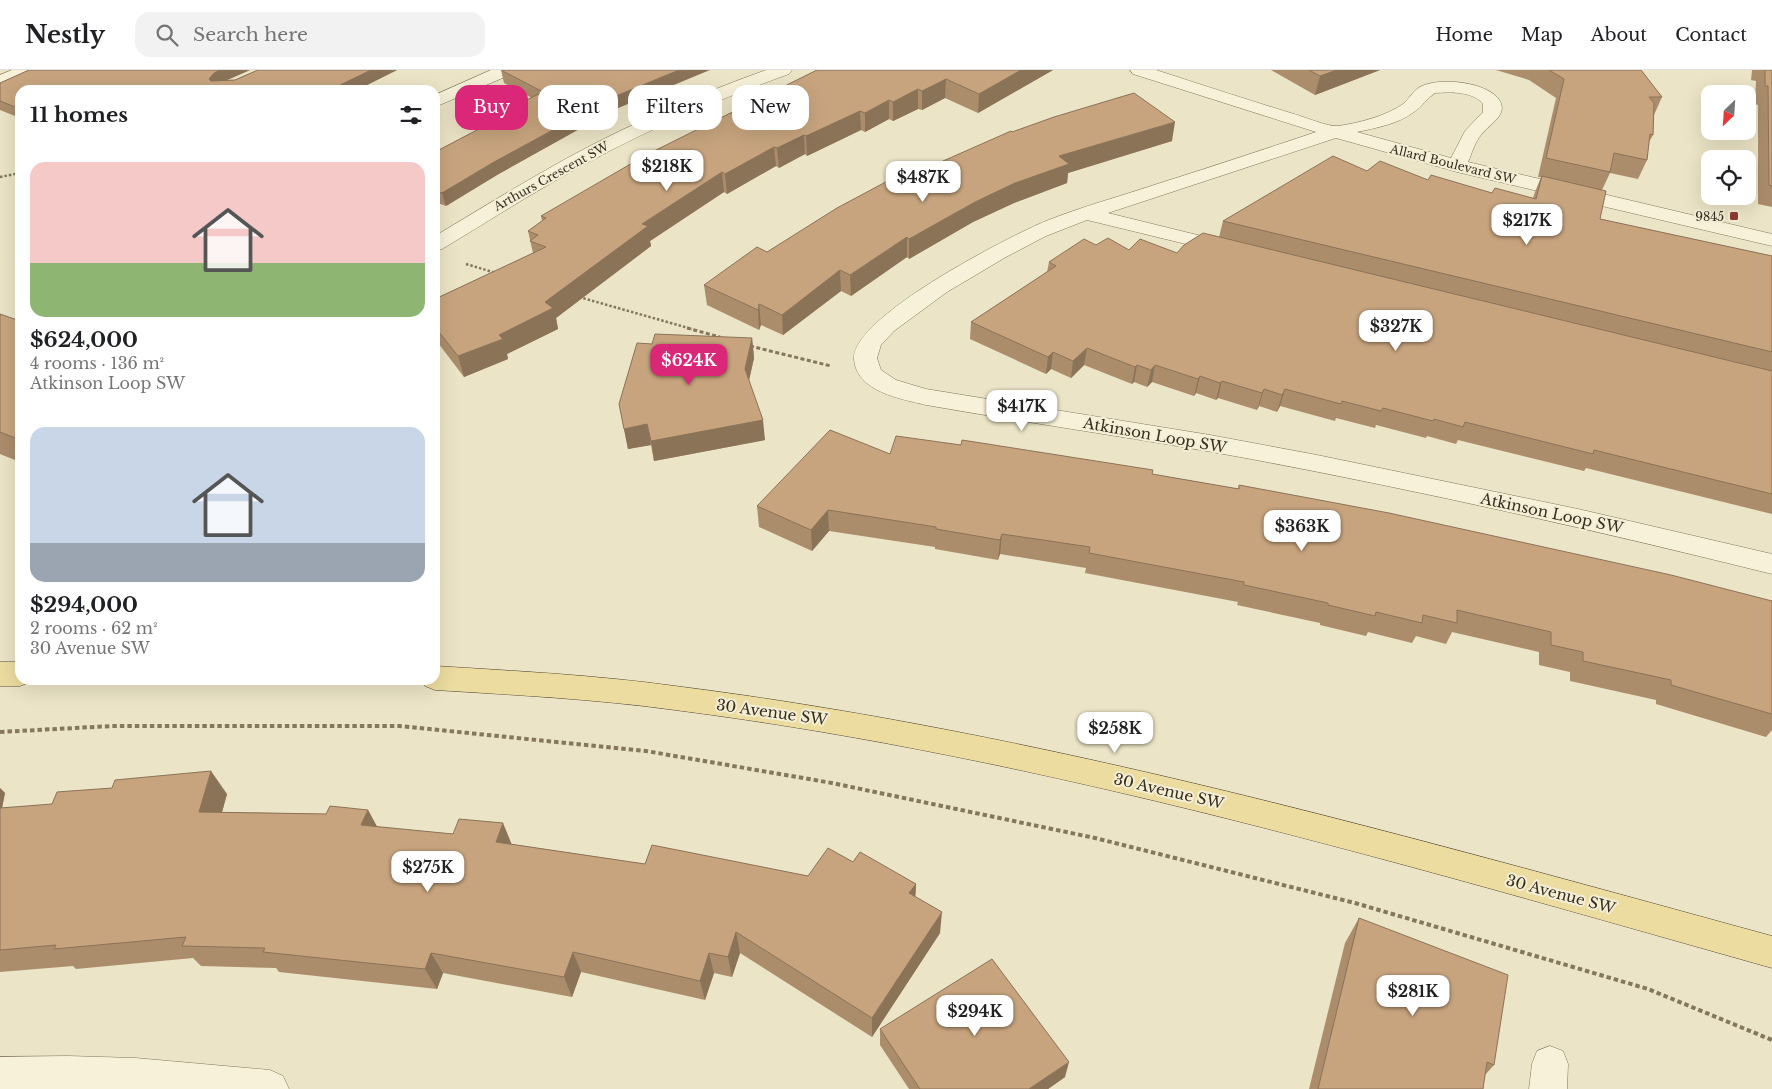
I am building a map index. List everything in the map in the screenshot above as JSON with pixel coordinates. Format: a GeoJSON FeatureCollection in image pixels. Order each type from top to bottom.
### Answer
{"type":"FeatureCollection","features":[{"type":"Feature","properties":{"kind":"main road"},"geometry":{"type":"LineString","coordinates":[[0,674],[15,674]]}},
{"type":"Feature","properties":{"kind":"main road","name":"30 Avenue SW"},"geometry":{"type":"LineString","coordinates":[[440,678],[618,691],[838,722],[953,743],[1293,820],[1772,952]]}},
{"type":"Feature","properties":{"kind":"street"},"geometry":{"type":"LineString","coordinates":[[0,82],[27,70]]}},
{"type":"Feature","properties":{"kind":"street"},"geometry":{"type":"LineString","coordinates":[[440,100],[506,70]]}},
{"type":"Feature","properties":{"kind":"street","name":"Arthurs Crescent SW"},"geometry":{"type":"LineString","coordinates":[[440,242],[539,182],[633,132],[722,92],[783,70]]}},
{"type":"Feature","properties":{"kind":"street","name":"Allard Boulevard SW"},"geometry":{"type":"LineString","coordinates":[[1140,70],[1334,133],[1457,166],[1620,206],[1772,240]]}},
{"type":"Feature","properties":{"kind":"street"},"geometry":{"type":"LineString","coordinates":[[869,372],[864,357],[866,347],[895,319],[956,276],[996,253],[1040,232],[1087,214],[1399,113],[1409,107],[1429,89],[1442,87],[1471,91],[1486,96],[1492,103],[1493,110],[1470,137],[1457,166]]}},
{"type":"Feature","properties":{"kind":"street"},"geometry":{"type":"LineString","coordinates":[[1087,214],[1244,253]]}},
{"type":"Feature","properties":{"kind":"street","name":"Atkinson Loop SW"},"geometry":{"type":"LineString","coordinates":[[869,372],[884,383],[911,394],[1173,438],[1388,478],[1529,507],[1772,564]]}},
{"type":"Feature","properties":{"kind":"street"},"geometry":{"type":"LineString","coordinates":[[0,1076],[104,1074],[270,1089]]}},
{"type":"Feature","properties":{"kind":"path"},"geometry":{"type":"LineString","coordinates":[[0,177],[15,174]]}},
{"type":"Feature","properties":{"kind":"path"},"geometry":{"type":"LineString","coordinates":[[463,263],[499,274]]}},
{"type":"Feature","properties":{"kind":"path"},"geometry":{"type":"LineString","coordinates":[[576,296],[720,337]]}},
{"type":"Feature","properties":{"kind":"path"},"geometry":{"type":"LineString","coordinates":[[749,345],[805,361],[869,372]]}},
{"type":"Feature","properties":{"kind":"path"},"geometry":{"type":"LineString","coordinates":[[0,732],[112,726],[399,726],[646,751],[832,783],[1095,838],[1355,903],[1648,989],[1772,1040]]}},
{"type":"Feature","properties":{"kind":"building"},"geometry":{"type":"Polygon","coordinates":[[[29,70],[220,70],[209,79],[211,81],[235,80],[258,70],[371,70],[340,85],[15,85],[15,107],[0,101],[0,83],[29,70]]]}},
{"type":"Feature","properties":{"kind":"building"},"geometry":{"type":"Polygon","coordinates":[[[501,70],[679,70],[643,85],[628,85],[628,91],[618,95],[618,85],[538,85],[538,89],[501,70]]]}},
{"type":"Feature","properties":{"kind":"building"},"geometry":{"type":"Polygon","coordinates":[[[817,70],[1021,70],[979,94],[946,79],[922,91],[918,89],[893,102],[889,100],[865,113],[860,111],[806,136],[804,135],[777,148],[774,147],[725,174],[722,172],[642,224],[648,226],[545,302],[553,308],[499,335],[503,339],[458,356],[440,333],[440,297],[546,247],[530,241],[538,235],[528,231],[546,218],[541,216],[646,155],[696,130],[722,130],[722,117],[732,112],[732,130],[809,130],[809,85],[787,85],[817,70]]]}},
{"type":"Feature","properties":{"kind":"building"},"geometry":{"type":"Polygon","coordinates":[[[1309,70],[1337,70],[1320,76],[1309,70]]]}},
{"type":"Feature","properties":{"kind":"building"},"geometry":{"type":"Polygon","coordinates":[[[1549,70],[1641,70],[1662,97],[1649,97],[1654,103],[1653,135],[1650,134],[1647,160],[1614,153],[1610,172],[1546,158],[1564,79],[1549,70]]]}},
{"type":"Feature","properties":{"kind":"building"},"geometry":{"type":"Polygon","coordinates":[[[1765,70],[1772,70],[1772,186],[1769,185],[1768,86],[1765,86],[1765,70]]]}},
{"type":"Feature","properties":{"kind":"building"},"geometry":{"type":"Polygon","coordinates":[[[1134,93],[1175,122],[1059,156],[1069,164],[1015,183],[975,202],[909,239],[907,237],[850,275],[840,270],[782,315],[759,304],[758,310],[704,285],[757,247],[767,252],[837,208],[895,177],[900,180],[1011,131],[1134,93]]]}},
{"type":"Feature","properties":{"kind":"building"},"geometry":{"type":"Polygon","coordinates":[[[538,94],[538,130],[553,130],[440,192],[440,149],[477,130],[528,130],[528,99],[538,94]]]}},
{"type":"Feature","properties":{"kind":"building"},"geometry":{"type":"Polygon","coordinates":[[[1333,156],[1367,171],[1380,161],[1428,180],[1431,175],[1492,193],[1495,188],[1536,199],[1542,176],[1606,191],[1600,219],[1772,256],[1772,352],[1223,221],[1333,156]]]}},
{"type":"Feature","properties":{"kind":"building"},"geometry":{"type":"Polygon","coordinates":[[[1203,233],[1772,371],[1772,494],[1594,450],[1593,454],[1465,422],[1463,427],[1383,408],[1381,411],[1342,401],[1341,404],[1285,389],[1282,395],[1264,389],[1262,393],[1200,376],[1198,379],[1155,365],[1151,370],[1137,365],[1135,367],[1087,348],[1073,361],[1053,352],[1048,357],[971,322],[1056,266],[1049,262],[1084,239],[1096,245],[1108,238],[1129,250],[1140,239],[1177,253],[1184,245],[1203,233]]]}},
{"type":"Feature","properties":{"kind":"building"},"geometry":{"type":"Polygon","coordinates":[[[0,314],[15,319],[15,438],[0,432],[0,314]]]}},
{"type":"Feature","properties":{"kind":"building"},"geometry":{"type":"Polygon","coordinates":[[[655,334],[752,338],[745,369],[763,420],[651,441],[647,424],[624,429],[619,404],[637,343],[652,344],[655,334]]]}},
{"type":"Feature","properties":{"kind":"building"},"geometry":{"type":"Polygon","coordinates":[[[830,430],[890,454],[896,436],[961,445],[962,440],[1153,470],[1152,474],[1239,489],[1239,485],[1389,513],[1671,575],[1772,601],[1772,714],[1671,685],[1671,680],[1583,661],[1583,652],[1551,645],[1551,632],[1457,610],[1457,623],[1423,615],[1422,623],[1376,612],[1375,616],[1328,605],[1328,603],[1244,585],[1244,582],[1089,553],[1090,547],[1002,534],[1000,540],[936,529],[936,527],[828,510],[811,530],[757,506],[830,430]]]}},
{"type":"Feature","properties":{"kind":"building"},"geometry":{"type":"Polygon","coordinates":[[[211,771],[199,812],[326,814],[330,806],[368,810],[361,825],[453,834],[459,819],[503,823],[496,842],[645,864],[652,845],[808,876],[828,848],[853,862],[860,852],[916,884],[909,893],[942,912],[872,1018],[736,932],[728,957],[709,953],[700,981],[573,952],[564,977],[431,953],[425,969],[263,952],[265,948],[182,946],[186,937],[54,949],[56,945],[0,950],[0,808],[52,804],[57,792],[112,788],[115,780],[211,771]]]}},
{"type":"Feature","properties":{"kind":"building"},"geometry":{"type":"Polygon","coordinates":[[[1359,918],[1508,975],[1494,1065],[1487,1062],[1483,1089],[1318,1089],[1359,918]]]}},
{"type":"Feature","properties":{"kind":"building"},"geometry":{"type":"Polygon","coordinates":[[[992,959],[1069,1062],[1029,1089],[920,1089],[880,1029],[992,959]]]}},
{"type":"Feature","properties":{"kind":"place","name":"9845"},"geometry":{"type":"Point","coordinates":[1734,216]}}]}
